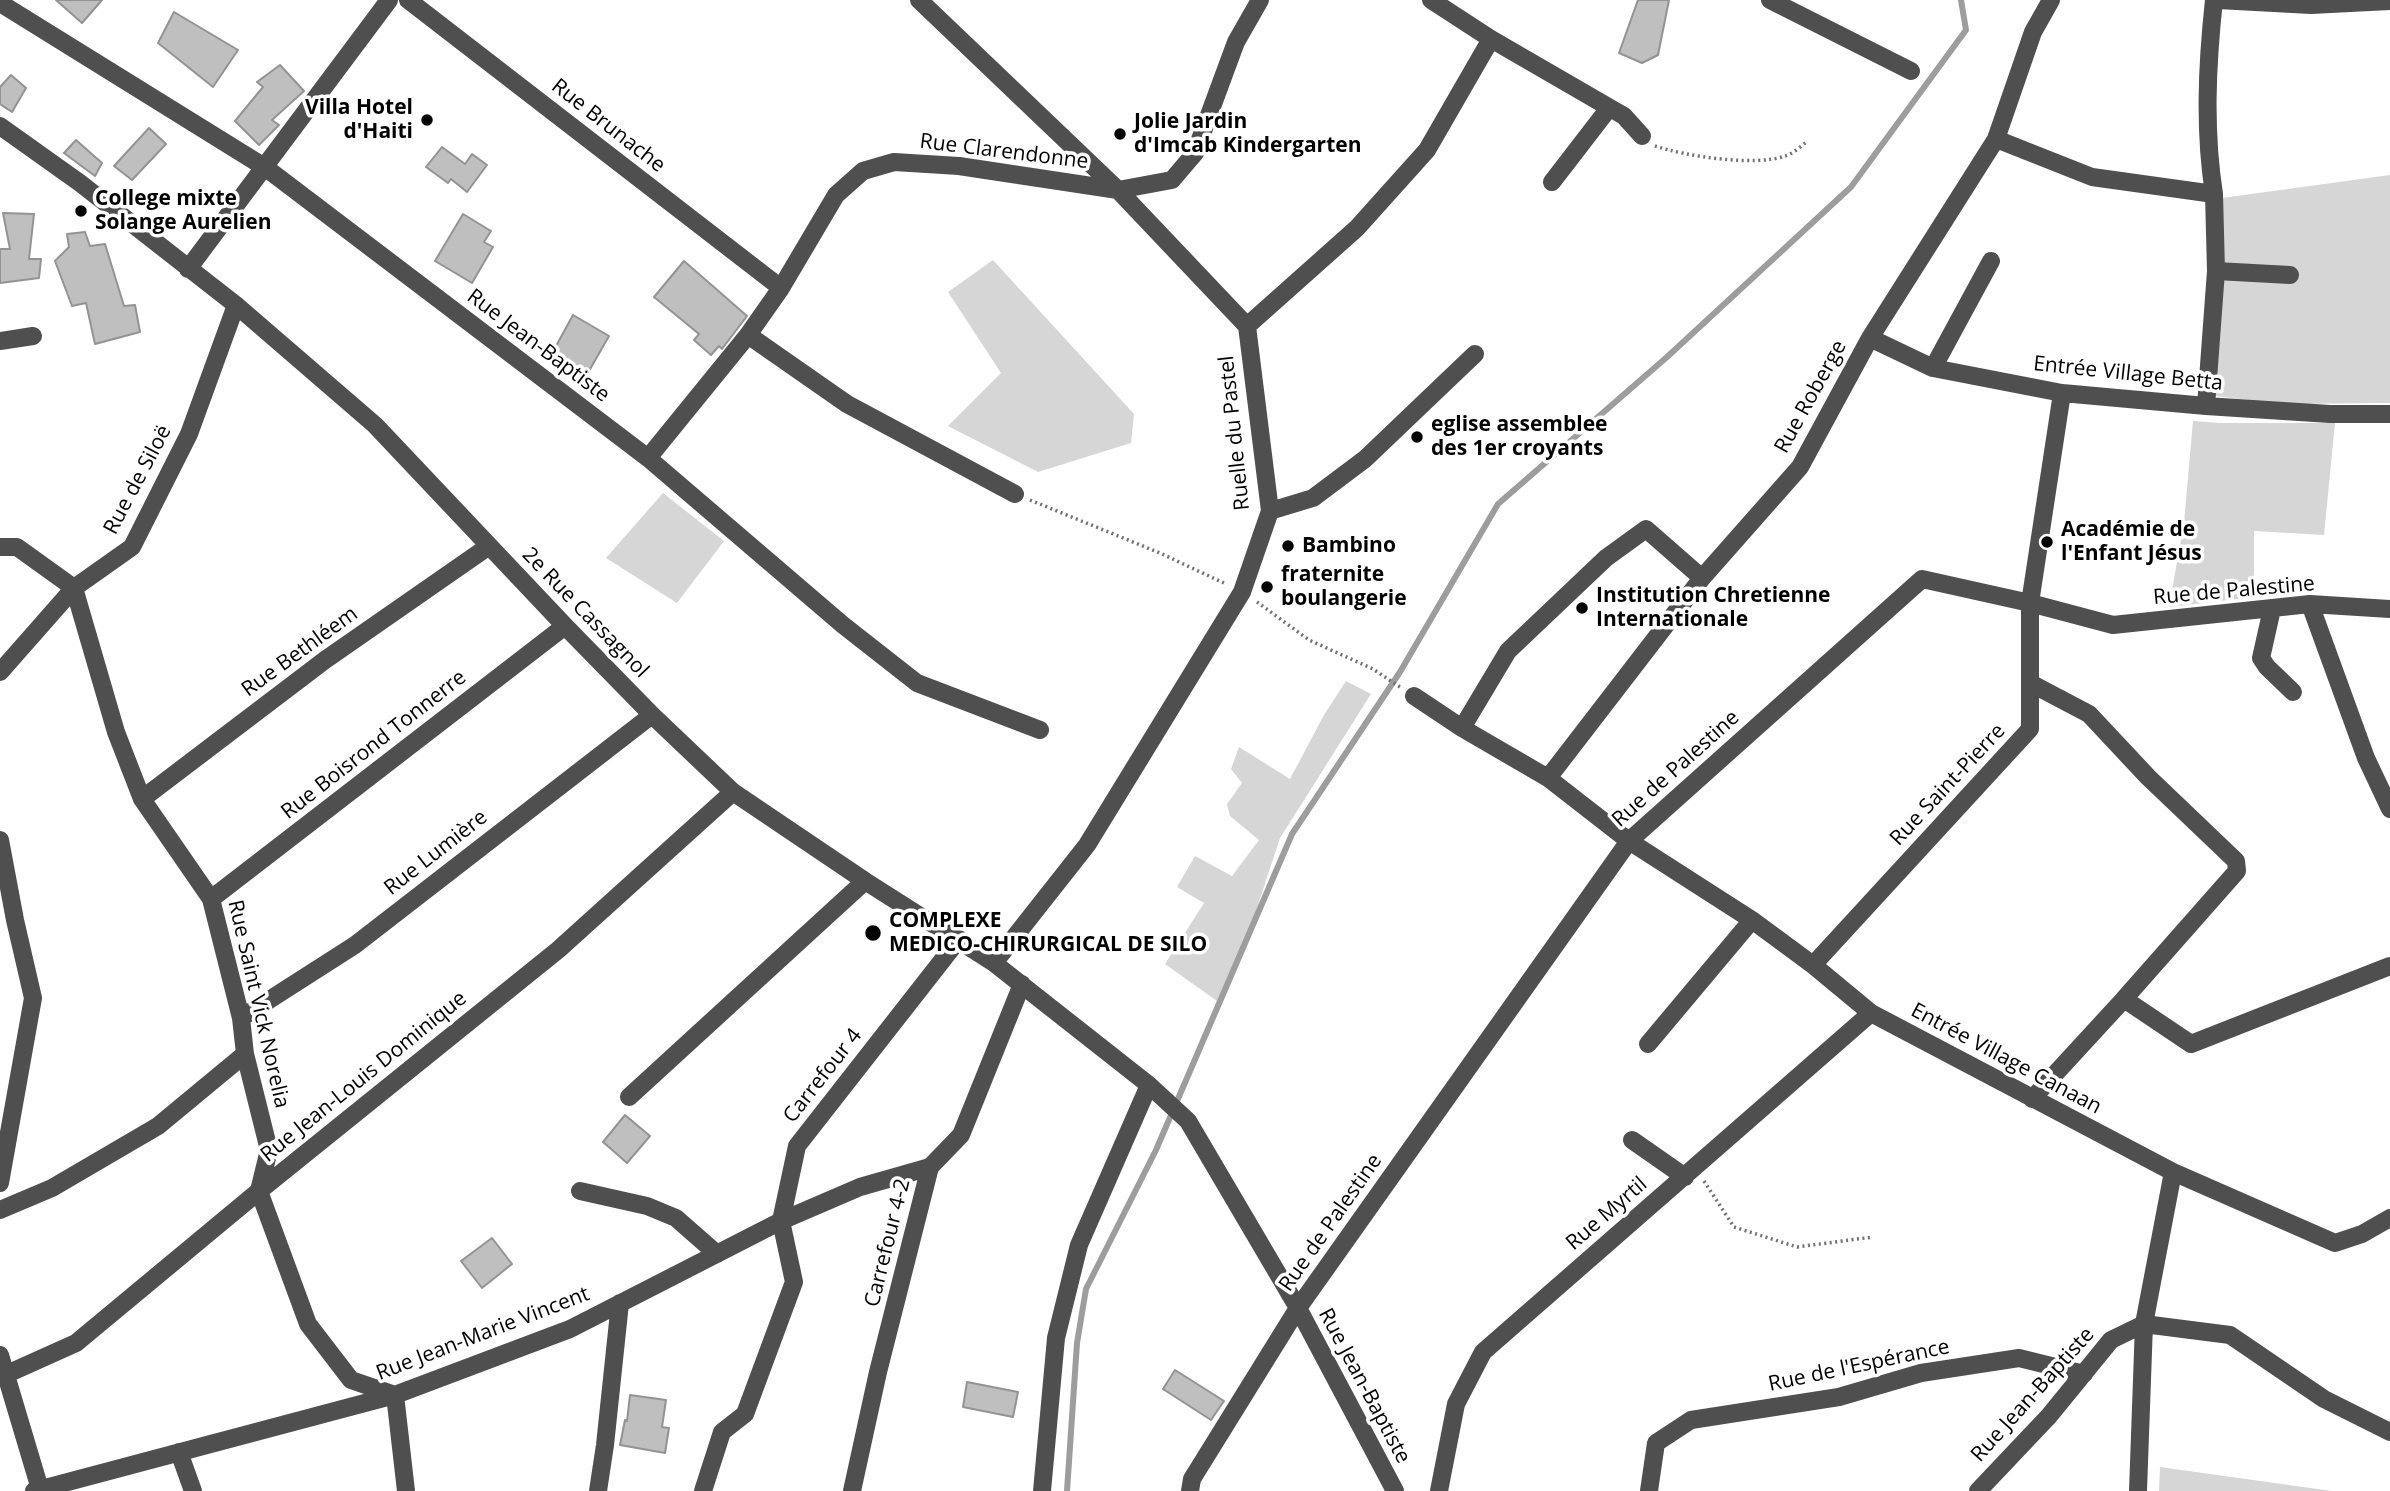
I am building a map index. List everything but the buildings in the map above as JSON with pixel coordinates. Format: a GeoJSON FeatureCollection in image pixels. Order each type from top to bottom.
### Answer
{"type":"FeatureCollection","features":[{"type":"Feature","properties":{"kind":"street"},"geometry":{"type":"LineString","coordinates":[[188,269],[389,0]]}},
{"type":"Feature","properties":{"kind":"street","name":"Rue Brunache"},"geometry":{"type":"LineString","coordinates":[[408,0],[781,288]]}},
{"type":"Feature","properties":{"kind":"street"},"geometry":{"type":"LineString","coordinates":[[919,0],[1118,190],[1247,326]]}},
{"type":"Feature","properties":{"kind":"street","name":"Rue Clarendonne"},"geometry":{"type":"LineString","coordinates":[[649,458],[748,335],[781,288],[836,195],[863,171],[894,162],[959,166],[1118,190],[1172,180],[1195,152],[1236,42],[1260,0]]}},
{"type":"Feature","properties":{"kind":"street"},"geometry":{"type":"LineString","coordinates":[[1431,0],[1491,39],[1624,116],[1642,136]]}},
{"type":"Feature","properties":{"kind":"street"},"geometry":{"type":"LineString","coordinates":[[1770,0],[1911,71]]}},
{"type":"Feature","properties":{"kind":"street","name":"Rue Roberge"},"geometry":{"type":"LineString","coordinates":[[1548,778],[1702,578],[1800,467],[1870,338],[1996,139],[2033,32],[2051,0]]}},
{"type":"Feature","properties":{"kind":"street"},"geometry":{"type":"LineString","coordinates":[[2206,406],[2216,271],[2214,194],[2208,156],[2208,53],[2216,0],[2311,5],[2390,1]]}},
{"type":"Feature","properties":{"kind":"street","name":"Rue Jean-Baptiste"},"geometry":{"type":"LineString","coordinates":[[0,3],[266,168],[649,458],[843,625],[917,683],[1040,730]]}},
{"type":"Feature","properties":{"kind":"street","name":"Ruelle du Pastel"},"geometry":{"type":"LineString","coordinates":[[995,963],[1087,845],[1242,592],[1270,511],[1247,326],[1357,228],[1427,150],[1491,39]]}},
{"type":"Feature","properties":{"kind":"street"},"geometry":{"type":"LineString","coordinates":[[1552,182],[1609,108]]}},
{"type":"Feature","properties":{"kind":"street","name":"2e Rue Cassagnol"},"geometry":{"type":"LineString","coordinates":[[0,126],[80,183],[236,305],[375,425],[565,626],[652,715],[733,792],[865,881],[995,963],[1164,1098]]}},
{"type":"Feature","properties":{"kind":"street"},"geometry":{"type":"LineString","coordinates":[[1996,139],[2092,177],[2214,194]]}},
{"type":"Feature","properties":{"kind":"street"},"geometry":{"type":"LineString","coordinates":[[1933,368],[1991,261]]}},
{"type":"Feature","properties":{"kind":"street"},"geometry":{"type":"LineString","coordinates":[[2216,271],[2290,275]]}},
{"type":"Feature","properties":{"kind":"street","name":"Rue de Siloë"},"geometry":{"type":"LineString","coordinates":[[0,672],[74,588],[132,547],[189,433],[236,305]]}},
{"type":"Feature","properties":{"kind":"street"},"geometry":{"type":"LineString","coordinates":[[748,335],[848,404],[1015,494]]}},
{"type":"Feature","properties":{"kind":"street"},"geometry":{"type":"LineString","coordinates":[[0,341],[33,336]]}},
{"type":"Feature","properties":{"kind":"street","name":"Entrée Village Betta"},"geometry":{"type":"LineString","coordinates":[[1870,338],[1933,368],[2062,393],[2330,414],[2390,414]]}},
{"type":"Feature","properties":{"kind":"street"},"geometry":{"type":"LineString","coordinates":[[1270,511],[1313,498],[1365,459],[1475,354]]}},
{"type":"Feature","properties":{"kind":"street","name":"Rue Saint-Pierre"},"geometry":{"type":"LineString","coordinates":[[1814,965],[2030,729],[2030,603],[2062,393]]}},
{"type":"Feature","properties":{"kind":"street"},"geometry":{"type":"LineString","coordinates":[[1462,728],[1508,651],[1606,558],[1646,529],[1702,578]]}},
{"type":"Feature","properties":{"kind":"street"},"geometry":{"type":"LineString","coordinates":[[0,547],[17,547],[74,588]]}},
{"type":"Feature","properties":{"kind":"street","name":"Rue Bethléem"},"geometry":{"type":"LineString","coordinates":[[142,799],[325,660],[489,547]]}},
{"type":"Feature","properties":{"kind":"street","name":"Rue de Palestine"},"geometry":{"type":"LineString","coordinates":[[1191,1491],[1192,1479],[1298,1308],[1629,841],[1922,579],[2113,625],[2310,604],[2390,609]]}},
{"type":"Feature","properties":{"kind":"street","name":"Rue Saint Vick Norelia"},"geometry":{"type":"LineString","coordinates":[[74,588],[117,732],[142,799],[211,899],[241,1018],[244,1055],[269,1150],[259,1191]]}},
{"type":"Feature","properties":{"kind":"street"},"geometry":{"type":"LineString","coordinates":[[2310,604],[2366,758],[2390,809]]}},
{"type":"Feature","properties":{"kind":"street"},"geometry":{"type":"LineString","coordinates":[[2272,609],[2261,658],[2293,692]]}},
{"type":"Feature","properties":{"kind":"street","name":"Rue Boisrond Tonnerre"},"geometry":{"type":"LineString","coordinates":[[211,899],[565,626]]}},
{"type":"Feature","properties":{"kind":"street"},"geometry":{"type":"LineString","coordinates":[[2032,684],[2089,714],[2148,777],[2236,861],[2237,871],[2032,1099]]}},
{"type":"Feature","properties":{"kind":"street","name":"Entrée Village Canaan"},"geometry":{"type":"LineString","coordinates":[[1413,696],[1548,778],[1629,841],[1752,920],[1814,965],[1871,1013],[2173,1172],[2335,1243],[2362,1234],[2390,1218]]}},
{"type":"Feature","properties":{"kind":"street","name":"Rue Lumière"},"geometry":{"type":"LineString","coordinates":[[241,1018],[355,945],[652,715]]}},
{"type":"Feature","properties":{"kind":"street","name":"Rue Jean-Louis Dominique"},"geometry":{"type":"LineString","coordinates":[[7,1374],[76,1343],[259,1191],[558,950],[733,792]]}},
{"type":"Feature","properties":{"kind":"street"},"geometry":{"type":"LineString","coordinates":[[0,840],[7,924],[33,998],[0,1181]]}},
{"type":"Feature","properties":{"kind":"street"},"geometry":{"type":"LineString","coordinates":[[629,1097],[865,881]]}},
{"type":"Feature","properties":{"kind":"street"},"geometry":{"type":"LineString","coordinates":[[1648,1044],[1752,920]]}},
{"type":"Feature","properties":{"kind":"street","name":"Carrefour 4"},"geometry":{"type":"LineString","coordinates":[[703,1491],[722,1432],[745,1414],[794,1282],[782,1221],[796,1146],[959,939]]}},
{"type":"Feature","properties":{"kind":"street"},"geometry":{"type":"LineString","coordinates":[[2124,999],[2191,1044],[2390,966]]}},
{"type":"Feature","properties":{"kind":"street","name":"Carrefour 4-2"},"geometry":{"type":"LineString","coordinates":[[852,1491],[878,1371],[930,1167],[961,1135],[1022,984]]}},
{"type":"Feature","properties":{"kind":"street","name":"Rue Myrtil"},"geometry":{"type":"LineString","coordinates":[[1439,1491],[1456,1404],[1483,1352],[1871,1013]]}},
{"type":"Feature","properties":{"kind":"street"},"geometry":{"type":"LineString","coordinates":[[0,1210],[52,1188],[158,1126],[244,1055]]}},
{"type":"Feature","properties":{"kind":"street"},"geometry":{"type":"LineString","coordinates":[[1042,1491],[1056,1338],[1079,1245],[1149,1085]]}},
{"type":"Feature","properties":{"kind":"street","name":"Rue Jean-Baptiste"},"geometry":{"type":"LineString","coordinates":[[1164,1098],[1188,1121],[1298,1308],[1395,1491]]}},
{"type":"Feature","properties":{"kind":"street"},"geometry":{"type":"LineString","coordinates":[[1632,1140],[1690,1172]]}},
{"type":"Feature","properties":{"kind":"street","name":"Rue Jean-Marie Vincent"},"geometry":{"type":"LineString","coordinates":[[37,1490],[395,1395],[570,1329],[782,1221],[860,1187],[930,1167]]}},
{"type":"Feature","properties":{"kind":"street"},"geometry":{"type":"LineString","coordinates":[[2138,1491],[2144,1324],[2173,1172]]}},
{"type":"Feature","properties":{"kind":"street"},"geometry":{"type":"LineString","coordinates":[[259,1191],[308,1324],[351,1380],[395,1395],[406,1491]]}},
{"type":"Feature","properties":{"kind":"street"},"geometry":{"type":"LineString","coordinates":[[580,1191],[647,1206],[676,1218],[717,1254]]}},
{"type":"Feature","properties":{"kind":"street"},"geometry":{"type":"LineString","coordinates":[[598,1491],[606,1445],[620,1303]]}},
{"type":"Feature","properties":{"kind":"street"},"geometry":{"type":"LineString","coordinates":[[2144,1324],[2230,1335],[2324,1399],[2390,1432]]}},
{"type":"Feature","properties":{"kind":"street","name":"Rue Jean-Baptiste"},"geometry":{"type":"LineString","coordinates":[[1978,1491],[2049,1416],[2110,1340],[2144,1324]]}},
{"type":"Feature","properties":{"kind":"street"},"geometry":{"type":"LineString","coordinates":[[0,1355],[37,1490]]}},
{"type":"Feature","properties":{"kind":"street","name":"Rue de l'Espérance"},"geometry":{"type":"LineString","coordinates":[[1649,1491],[1656,1443],[1691,1420],[1839,1397],[1921,1373],[2019,1358],[2084,1374]]}},
{"type":"Feature","properties":{"kind":"street"},"geometry":{"type":"LineString","coordinates":[[179,1452],[193,1491]]}},
{"type":"Feature","properties":{"kind":"path"},"geometry":{"type":"LineString","coordinates":[[1642,136],[1657,146],[1707,159],[1785,156],[1808,141]]}},
{"type":"Feature","properties":{"kind":"path"},"geometry":{"type":"LineString","coordinates":[[1015,494],[1160,553],[1242,592],[1309,640],[1373,670],[1413,696]]}},
{"type":"Feature","properties":{"kind":"path"},"geometry":{"type":"LineString","coordinates":[[1690,1172],[1734,1227],[1797,1247],[1873,1237]]}},
{"type":"Feature","properties":{"kind":"shaded area"},"geometry":{"type":"Polygon","coordinates":[[[2390,175],[2390,403],[2283,404],[2206,395],[2222,198],[2390,175]]]}},
{"type":"Feature","properties":{"kind":"shaded area"},"geometry":{"type":"Polygon","coordinates":[[[993,260],[1134,414],[1131,443],[1038,472],[948,426],[1001,373],[948,292],[993,260]]]}},
{"type":"Feature","properties":{"kind":"shaded area"},"geometry":{"type":"Polygon","coordinates":[[[2193,421],[2335,423],[2324,535],[2254,531],[2254,597],[2169,607],[2184,523],[2193,421]]]}},
{"type":"Feature","properties":{"kind":"shaded area"},"geometry":{"type":"Polygon","coordinates":[[[663,493],[724,541],[677,603],[606,558],[663,493]]]}},
{"type":"Feature","properties":{"kind":"shaded area"},"geometry":{"type":"Polygon","coordinates":[[[1346,681],[1371,694],[1280,838],[1250,929],[1217,1001],[1165,964],[1204,903],[1177,887],[1195,856],[1232,876],[1259,840],[1230,816],[1227,804],[1242,783],[1231,769],[1239,747],[1290,779],[1324,715],[1346,681]]]}},
{"type":"Feature","properties":{"kind":"shaded area"},"geometry":{"type":"Polygon","coordinates":[[[2160,1467],[2332,1491],[2159,1491],[2160,1467]]]}},
{"type":"Feature","properties":{"kind":"waterway"},"geometry":{"type":"LineString","coordinates":[[1067,1491],[1077,1343],[1086,1289],[1156,1150],[1292,834],[1400,672],[1498,504],[1667,357],[1851,187],[1966,30],[1961,0]]}},
{"type":"Feature","properties":{"kind":"place","name":"Villa Hotel d'Haiti"},"geometry":{"type":"Point","coordinates":[427,120]}},
{"type":"Feature","properties":{"kind":"place","name":"Jolie Jardin d'Imcab Kindergarten"},"geometry":{"type":"Point","coordinates":[1120,134]}},
{"type":"Feature","properties":{"kind":"place","name":"College mixte Solange Aurelien"},"geometry":{"type":"Point","coordinates":[81,211]}},
{"type":"Feature","properties":{"kind":"place","name":"eglise assemblee des 1er croyants"},"geometry":{"type":"Point","coordinates":[1417,437]}},
{"type":"Feature","properties":{"kind":"place","name":"Académie de l'Enfant Jésus"},"geometry":{"type":"Point","coordinates":[2047,542]}},
{"type":"Feature","properties":{"kind":"place","name":"Bambino"},"geometry":{"type":"Point","coordinates":[1288,546]}},
{"type":"Feature","properties":{"kind":"place","name":"fraternite boulangerie"},"geometry":{"type":"Point","coordinates":[1267,587]}},
{"type":"Feature","properties":{"kind":"place","name":"Institution Chretienne Internationale"},"geometry":{"type":"Point","coordinates":[1582,608]}},
{"type":"Feature","properties":{"kind":"place","name":"COMPLEXE MEDICO-CHIRURGICAL DE SILO"},"geometry":{"type":"Point","coordinates":[873,933]}}]}
